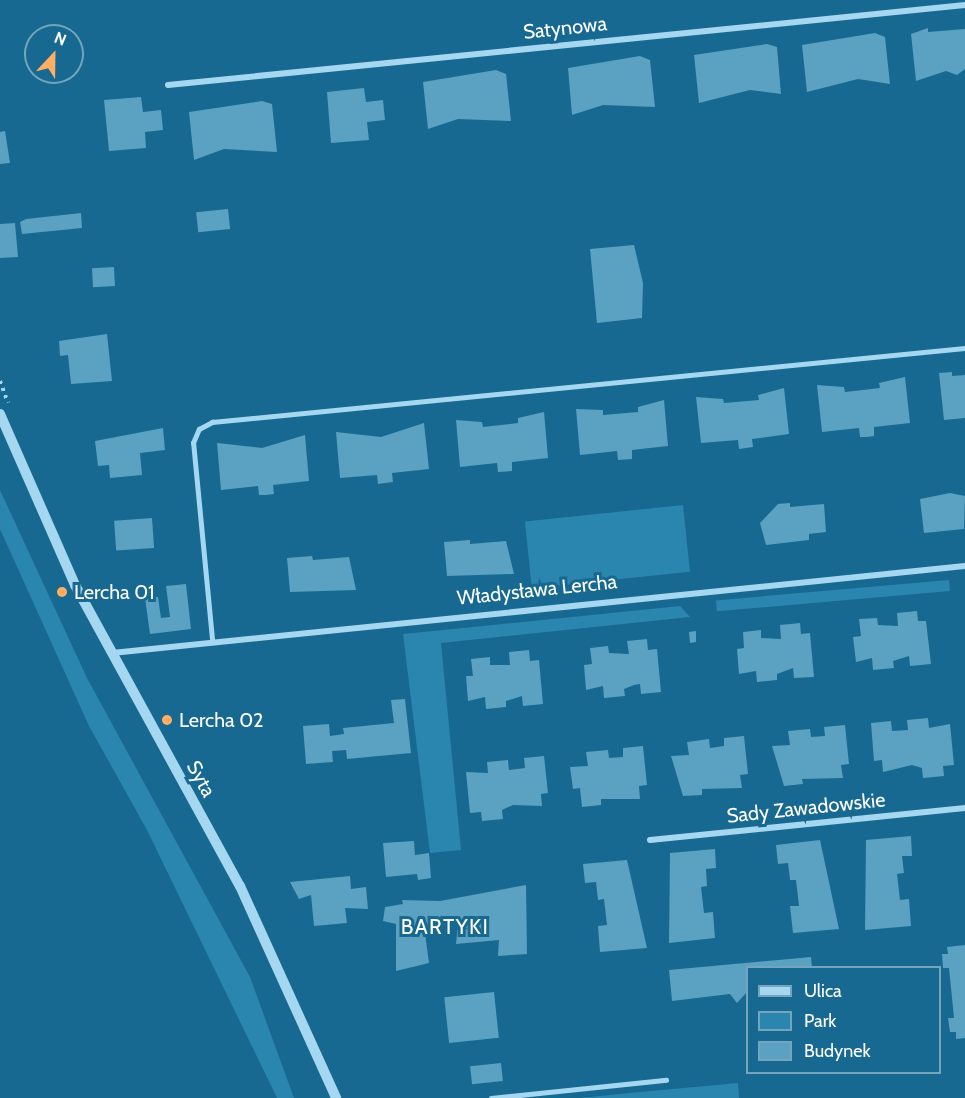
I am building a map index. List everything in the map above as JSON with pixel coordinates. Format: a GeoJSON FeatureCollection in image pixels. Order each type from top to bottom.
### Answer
{"type":"FeatureCollection","features":[{"type":"Feature","properties":{"kind":"street","name":"Satynowa"},"geometry":{"type":"LineString","coordinates":[[168,85],[965,5]]}},
{"type":"Feature","properties":{"kind":"street","name":"Syta"},"geometry":{"type":"LineString","coordinates":[[0,414],[65,565],[240,886],[336,1098]]}},
{"type":"Feature","properties":{"kind":"street","name":"Władysława Lercha"},"geometry":{"type":"LineString","coordinates":[[112,653],[212,639],[965,566]]}},
{"type":"Feature","properties":{"kind":"street","name":"Sady Zawadowskie"},"geometry":{"type":"LineString","coordinates":[[650,840],[965,808]]}},
{"type":"Feature","properties":{"kind":"lane"},"geometry":{"type":"LineString","coordinates":[[212,639],[193,443],[199,429],[212,422],[965,348]]}},
{"type":"Feature","properties":{"kind":"lane"},"geometry":{"type":"LineString","coordinates":[[491,1098],[666,1080]]}},
{"type":"Feature","properties":{"kind":"green space"},"geometry":{"type":"Polygon","coordinates":[[[0,490],[87,678],[250,977],[294,1098],[277,1098],[147,830],[89,726],[0,529],[0,490]]]}},
{"type":"Feature","properties":{"kind":"green space"},"geometry":{"type":"Polygon","coordinates":[[[683,505],[690,572],[532,588],[525,522],[683,505]]]}},
{"type":"Feature","properties":{"kind":"green space"},"geometry":{"type":"Polygon","coordinates":[[[949,580],[950,591],[717,611],[716,600],[949,580]]]}},
{"type":"Feature","properties":{"kind":"green space"},"geometry":{"type":"Polygon","coordinates":[[[680,606],[690,617],[441,643],[461,850],[430,853],[403,634],[680,606]]]}},
{"type":"Feature","properties":{"kind":"green space"},"geometry":{"type":"Polygon","coordinates":[[[738,1083],[739,1098],[581,1098],[629,1093],[738,1083]]]}},
{"type":"Feature","properties":{"kind":"building"},"geometry":{"type":"Polygon","coordinates":[[[928,28],[928,32],[965,29],[965,69],[957,75],[946,71],[916,81],[911,34],[928,28]]]}},
{"type":"Feature","properties":{"kind":"building"},"geometry":{"type":"Polygon","coordinates":[[[875,33],[885,37],[890,84],[858,79],[807,92],[802,45],[875,33]]]}},
{"type":"Feature","properties":{"kind":"building"},"geometry":{"type":"Polygon","coordinates":[[[767,44],[777,47],[781,94],[750,90],[699,103],[694,55],[767,44]]]}},
{"type":"Feature","properties":{"kind":"building"},"geometry":{"type":"Polygon","coordinates":[[[640,56],[650,60],[655,107],[603,105],[572,115],[568,68],[640,56]]]}},
{"type":"Feature","properties":{"kind":"building"},"geometry":{"type":"Polygon","coordinates":[[[496,70],[506,74],[511,121],[458,119],[428,129],[423,82],[496,70]]]}},
{"type":"Feature","properties":{"kind":"building"},"geometry":{"type":"Polygon","coordinates":[[[364,88],[366,102],[383,100],[385,120],[367,122],[369,140],[331,143],[327,92],[364,88]]]}},
{"type":"Feature","properties":{"kind":"building"},"geometry":{"type":"Polygon","coordinates":[[[141,97],[143,112],[161,110],[163,130],[145,132],[146,148],[109,151],[104,100],[141,97]]]}},
{"type":"Feature","properties":{"kind":"building"},"geometry":{"type":"Polygon","coordinates":[[[262,101],[272,104],[277,152],[224,149],[194,160],[189,112],[262,101]]]}},
{"type":"Feature","properties":{"kind":"building"},"geometry":{"type":"Polygon","coordinates":[[[5,131],[10,163],[0,164],[0,132],[5,131]]]}},
{"type":"Feature","properties":{"kind":"building"},"geometry":{"type":"Polygon","coordinates":[[[228,209],[230,229],[198,232],[196,212],[228,209]]]}},
{"type":"Feature","properties":{"kind":"building"},"geometry":{"type":"Polygon","coordinates":[[[81,213],[82,228],[22,234],[20,222],[26,219],[81,213]]]}},
{"type":"Feature","properties":{"kind":"building"},"geometry":{"type":"Polygon","coordinates":[[[15,223],[18,257],[0,258],[0,224],[15,223]]]}},
{"type":"Feature","properties":{"kind":"building"},"geometry":{"type":"Polygon","coordinates":[[[634,245],[643,283],[642,318],[597,323],[590,249],[634,245]]]}},
{"type":"Feature","properties":{"kind":"building"},"geometry":{"type":"Polygon","coordinates":[[[114,267],[115,286],[93,287],[92,268],[114,267]]]}},
{"type":"Feature","properties":{"kind":"building"},"geometry":{"type":"Polygon","coordinates":[[[107,334],[112,381],[71,384],[68,355],[60,356],[59,341],[107,334]]]}},
{"type":"Feature","properties":{"kind":"building"},"geometry":{"type":"Polygon","coordinates":[[[952,372],[952,376],[965,375],[965,418],[944,420],[939,373],[952,372]]]}},
{"type":"Feature","properties":{"kind":"building"},"geometry":{"type":"Polygon","coordinates":[[[905,377],[910,423],[874,427],[874,436],[867,437],[860,437],[859,428],[822,432],[817,385],[844,387],[845,392],[880,388],[879,383],[905,377]]]}},
{"type":"Feature","properties":{"kind":"building"},"geometry":{"type":"Polygon","coordinates":[[[784,388],[789,434],[752,439],[753,447],[739,449],[738,440],[701,443],[696,397],[723,399],[724,403],[759,400],[758,395],[784,388]]]}},
{"type":"Feature","properties":{"kind":"building"},"geometry":{"type":"Polygon","coordinates":[[[664,400],[668,446],[632,450],[632,459],[618,460],[617,451],[580,455],[576,409],[603,410],[603,415],[638,412],[638,407],[664,400]]]}},
{"type":"Feature","properties":{"kind":"building"},"geometry":{"type":"Polygon","coordinates":[[[544,412],[548,458],[512,462],[512,471],[498,472],[497,463],[460,467],[456,420],[482,422],[483,427],[518,423],[518,418],[544,412]]]}},
{"type":"Feature","properties":{"kind":"building"},"geometry":{"type":"Polygon","coordinates":[[[424,423],[429,469],[392,473],[393,482],[378,484],[377,475],[340,478],[336,432],[381,437],[424,423]]]}},
{"type":"Feature","properties":{"kind":"building"},"geometry":{"type":"Polygon","coordinates":[[[163,428],[165,450],[140,453],[142,475],[110,478],[109,465],[98,466],[95,441],[163,428]]]}},
{"type":"Feature","properties":{"kind":"building"},"geometry":{"type":"Polygon","coordinates":[[[305,435],[309,481],[273,485],[274,494],[266,495],[259,495],[258,486],[221,490],[217,443],[262,448],[305,435]]]}},
{"type":"Feature","properties":{"kind":"building"},"geometry":{"type":"Polygon","coordinates":[[[950,493],[965,496],[964,529],[924,533],[920,499],[950,493]]]}},
{"type":"Feature","properties":{"kind":"building"},"geometry":{"type":"Polygon","coordinates":[[[790,503],[790,507],[824,504],[826,532],[809,534],[809,540],[766,545],[760,523],[778,504],[790,503]]]}},
{"type":"Feature","properties":{"kind":"building"},"geometry":{"type":"Polygon","coordinates":[[[152,518],[154,548],[116,551],[114,521],[152,518]]]}},
{"type":"Feature","properties":{"kind":"building"},"geometry":{"type":"Polygon","coordinates":[[[470,540],[470,544],[506,541],[514,574],[447,576],[444,542],[470,540]]]}},
{"type":"Feature","properties":{"kind":"building"},"geometry":{"type":"Polygon","coordinates":[[[312,556],[313,560],[349,557],[356,590],[290,592],[287,558],[312,556]]]}},
{"type":"Feature","properties":{"kind":"building"},"geometry":{"type":"Polygon","coordinates":[[[186,584],[191,629],[150,634],[145,598],[158,597],[161,618],[170,617],[166,586],[186,584]]]}},
{"type":"Feature","properties":{"kind":"building"},"geometry":{"type":"Polygon","coordinates":[[[917,611],[918,621],[926,621],[931,664],[910,666],[909,656],[893,661],[894,668],[873,670],[872,658],[856,662],[853,637],[861,636],[859,619],[877,618],[878,625],[898,626],[897,613],[917,611]]]}},
{"type":"Feature","properties":{"kind":"building"},"geometry":{"type":"Polygon","coordinates":[[[800,623],[801,634],[810,633],[814,677],[794,678],[793,668],[777,674],[777,680],[757,682],[756,671],[739,674],[737,649],[744,648],[743,632],[761,630],[761,638],[781,639],[780,625],[800,623]]]}},
{"type":"Feature","properties":{"kind":"building"},"geometry":{"type":"Polygon","coordinates":[[[696,631],[696,642],[690,643],[689,632],[696,631]]]}},
{"type":"Feature","properties":{"kind":"building"},"geometry":{"type":"Polygon","coordinates":[[[647,639],[648,650],[657,649],[661,692],[641,694],[640,684],[624,689],[625,696],[604,698],[603,686],[586,690],[584,665],[592,664],[590,648],[608,646],[609,653],[629,654],[627,641],[647,639]]]}},
{"type":"Feature","properties":{"kind":"building"},"geometry":{"type":"Polygon","coordinates":[[[529,650],[530,661],[539,660],[543,704],[523,706],[522,696],[506,701],[506,707],[486,709],[485,697],[468,701],[466,676],[473,676],[471,659],[490,657],[490,665],[510,665],[509,652],[529,650]]]}},
{"type":"Feature","properties":{"kind":"building"},"geometry":{"type":"Polygon","coordinates":[[[405,699],[411,753],[347,759],[346,750],[332,751],[333,762],[306,764],[303,726],[329,724],[330,736],[344,734],[343,728],[394,723],[391,700],[405,699]]]}},
{"type":"Feature","properties":{"kind":"building"},"geometry":{"type":"Polygon","coordinates":[[[928,718],[929,728],[950,724],[954,765],[943,766],[944,776],[923,778],[922,768],[912,765],[883,772],[882,760],[874,761],[871,723],[891,721],[892,731],[908,730],[907,720],[928,718]]]}},
{"type":"Feature","properties":{"kind":"building"},"geometry":{"type":"Polygon","coordinates":[[[845,725],[849,764],[841,765],[843,778],[802,779],[803,784],[784,786],[772,746],[790,745],[788,731],[810,729],[811,737],[825,736],[824,727],[845,725]]]}},
{"type":"Feature","properties":{"kind":"building"},"geometry":{"type":"Polygon","coordinates":[[[744,736],[748,774],[740,775],[742,788],[702,789],[702,795],[683,796],[671,756],[689,755],[687,742],[709,739],[710,748],[724,746],[724,738],[744,736]]]}},
{"type":"Feature","properties":{"kind":"building"},"geometry":{"type":"Polygon","coordinates":[[[643,746],[647,785],[639,786],[640,799],[601,799],[601,805],[582,807],[580,788],[573,789],[570,767],[588,766],[586,752],[608,750],[609,758],[623,757],[623,748],[643,746]]]}},
{"type":"Feature","properties":{"kind":"building"},"geometry":{"type":"Polygon","coordinates":[[[544,756],[548,793],[541,794],[542,806],[513,805],[502,810],[503,819],[482,821],[481,812],[470,813],[466,772],[488,773],[487,762],[508,760],[509,770],[525,768],[524,758],[544,756]]]}},
{"type":"Feature","properties":{"kind":"building"},"geometry":{"type":"Polygon","coordinates":[[[911,836],[912,856],[902,856],[904,873],[897,874],[900,900],[909,899],[911,926],[865,930],[866,840],[911,836]]]}},
{"type":"Feature","properties":{"kind":"building"},"geometry":{"type":"Polygon","coordinates":[[[820,840],[839,929],[793,933],[790,906],[799,906],[796,880],[790,880],[788,863],[778,864],[776,845],[820,840]]]}},
{"type":"Feature","properties":{"kind":"building"},"geometry":{"type":"Polygon","coordinates":[[[414,841],[415,855],[429,853],[431,878],[418,880],[417,874],[386,877],[383,843],[414,841]]]}},
{"type":"Feature","properties":{"kind":"building"},"geometry":{"type":"Polygon","coordinates":[[[715,849],[716,868],[706,869],[707,886],[701,887],[704,913],[713,912],[715,938],[669,943],[670,853],[715,849]]]}},
{"type":"Feature","properties":{"kind":"building"},"geometry":{"type":"Polygon","coordinates":[[[627,860],[647,948],[600,952],[598,926],[607,925],[604,899],[598,900],[596,882],[585,883],[583,864],[627,860]]]}},
{"type":"Feature","properties":{"kind":"building"},"geometry":{"type":"Polygon","coordinates":[[[350,876],[351,889],[366,887],[368,909],[345,908],[347,923],[314,926],[311,895],[299,899],[290,882],[350,876]]]}},
{"type":"Feature","properties":{"kind":"building"},"geometry":{"type":"Polygon","coordinates":[[[526,885],[527,954],[498,956],[499,940],[456,944],[458,923],[424,926],[429,963],[396,971],[396,924],[383,921],[385,907],[403,904],[402,900],[440,901],[526,885]]]}},
{"type":"Feature","properties":{"kind":"building"},"geometry":{"type":"Polygon","coordinates":[[[965,945],[965,1038],[956,1039],[956,1032],[950,1032],[948,1018],[954,1018],[949,968],[943,968],[942,954],[948,954],[947,947],[965,945]]]}},
{"type":"Feature","properties":{"kind":"building"},"geometry":{"type":"Polygon","coordinates":[[[811,957],[812,966],[746,966],[746,993],[737,1003],[730,994],[672,1001],[669,970],[811,957]]]}},
{"type":"Feature","properties":{"kind":"building"},"geometry":{"type":"Polygon","coordinates":[[[494,992],[499,1038],[449,1043],[444,997],[494,992]]]}},
{"type":"Feature","properties":{"kind":"building"},"geometry":{"type":"Polygon","coordinates":[[[501,1063],[503,1081],[472,1084],[470,1066],[501,1063]]]}},
{"type":"Feature","properties":{"kind":"place","name":"Lercha 01"},"geometry":{"type":"Point","coordinates":[62,592]}},
{"type":"Feature","properties":{"kind":"place","name":"Lercha 02"},"geometry":{"type":"Point","coordinates":[167,720]}},
{"type":"Feature","properties":{"kind":"district","name":"BARTYKI"},"geometry":{"type":"Point","coordinates":[445,927]}}]}
